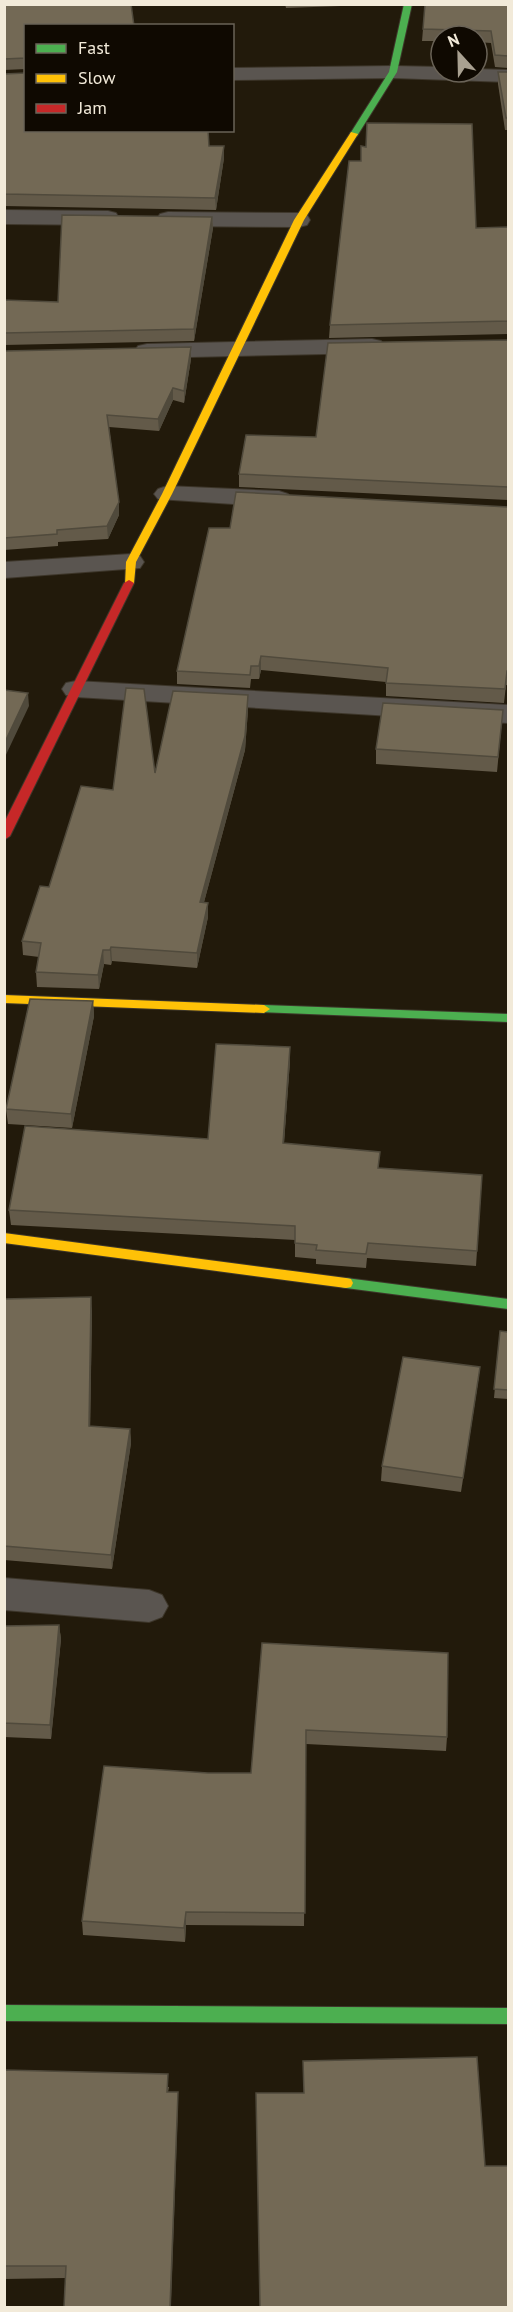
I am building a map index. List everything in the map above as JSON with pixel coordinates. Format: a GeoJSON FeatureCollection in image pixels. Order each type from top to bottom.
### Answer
{"type":"FeatureCollection","features":[{"type":"Feature","properties":{"kind":"street"},"geometry":{"type":"LineString","coordinates":[[4,836],[128,588],[131,562],[167,494],[234,350],[299,220],[393,72],[408,4]]}},
{"type":"Feature","properties":{"kind":"street"},"geometry":{"type":"LineString","coordinates":[[234,74],[393,72],[508,76]]}},
{"type":"Feature","properties":{"kind":"street"},"geometry":{"type":"LineString","coordinates":[[4,217],[299,220]]}},
{"type":"Feature","properties":{"kind":"street"},"geometry":{"type":"LineString","coordinates":[[120,352],[389,346]]}},
{"type":"Feature","properties":{"kind":"street"},"geometry":{"type":"LineString","coordinates":[[167,494],[308,501]]}},
{"type":"Feature","properties":{"kind":"street"},"geometry":{"type":"LineString","coordinates":[[4,570],[131,562]]}},
{"type":"Feature","properties":{"kind":"street"},"geometry":{"type":"LineString","coordinates":[[76,689],[508,714]]}},
{"type":"Feature","properties":{"kind":"street"},"geometry":{"type":"LineString","coordinates":[[4,999],[508,1018]]}},
{"type":"Feature","properties":{"kind":"street"},"geometry":{"type":"LineString","coordinates":[[4,1238],[508,1304]]}},
{"type":"Feature","properties":{"kind":"street"},"geometry":{"type":"LineString","coordinates":[[4,1594],[149,1606]]}},
{"type":"Feature","properties":{"kind":"street"},"geometry":{"type":"LineString","coordinates":[[4,2013],[508,2016]]}},
{"type":"Feature","properties":{"kind":"building"},"geometry":{"type":"Polygon","coordinates":[[[4,4],[131,4],[134,24],[24,24],[24,58],[4,59],[4,4]]]}},
{"type":"Feature","properties":{"kind":"building"},"geometry":{"type":"Polygon","coordinates":[[[425,4],[508,4],[508,56],[495,55],[489,24],[429,24],[429,29],[423,29],[425,4]]]}},
{"type":"Feature","properties":{"kind":"building"},"geometry":{"type":"Polygon","coordinates":[[[498,72],[508,72],[508,118],[506,118],[498,72]]]}},
{"type":"Feature","properties":{"kind":"building"},"geometry":{"type":"Polygon","coordinates":[[[24,73],[24,132],[208,132],[209,146],[224,146],[215,198],[4,194],[4,74],[24,73]]]}},
{"type":"Feature","properties":{"kind":"building"},"geometry":{"type":"Polygon","coordinates":[[[367,123],[472,124],[476,228],[508,227],[508,321],[330,325],[349,161],[361,161],[361,146],[366,147],[367,123]]]}},
{"type":"Feature","properties":{"kind":"building"},"geometry":{"type":"Polygon","coordinates":[[[62,215],[212,217],[194,329],[4,333],[4,300],[58,302],[62,215]]]}},
{"type":"Feature","properties":{"kind":"building"},"geometry":{"type":"Polygon","coordinates":[[[508,340],[508,487],[239,474],[246,435],[316,437],[328,343],[508,340]]]}},
{"type":"Feature","properties":{"kind":"building"},"geometry":{"type":"Polygon","coordinates":[[[191,347],[184,391],[173,388],[158,419],[107,415],[119,502],[107,526],[57,530],[57,534],[4,538],[4,351],[191,347]]]}},
{"type":"Feature","properties":{"kind":"building"},"geometry":{"type":"Polygon","coordinates":[[[236,492],[508,507],[508,671],[505,689],[386,683],[388,668],[261,656],[259,666],[251,666],[250,675],[177,671],[209,528],[230,528],[236,492]]]}},
{"type":"Feature","properties":{"kind":"building"},"geometry":{"type":"Polygon","coordinates":[[[126,688],[144,689],[155,773],[173,691],[248,695],[245,736],[200,902],[208,903],[197,953],[111,947],[110,950],[103,950],[98,975],[36,972],[41,943],[22,941],[40,886],[49,887],[81,786],[113,790],[126,688]]]}},
{"type":"Feature","properties":{"kind":"building"},"geometry":{"type":"Polygon","coordinates":[[[4,690],[28,693],[4,744],[4,690]]]}},
{"type":"Feature","properties":{"kind":"building"},"geometry":{"type":"Polygon","coordinates":[[[383,703],[503,710],[498,757],[376,749],[383,703]]]}},
{"type":"Feature","properties":{"kind":"building"},"geometry":{"type":"Polygon","coordinates":[[[30,999],[93,1001],[71,1114],[6,1109],[30,999]]]}},
{"type":"Feature","properties":{"kind":"building"},"geometry":{"type":"Polygon","coordinates":[[[216,1044],[290,1047],[283,1143],[380,1152],[378,1168],[482,1175],[477,1251],[368,1243],[366,1254],[316,1250],[317,1245],[295,1243],[295,1226],[9,1210],[25,1126],[208,1139],[216,1044]]]}},
{"type":"Feature","properties":{"kind":"building"},"geometry":{"type":"Polygon","coordinates":[[[91,1297],[89,1426],[130,1429],[111,1555],[4,1546],[4,1299],[91,1297]]]}},
{"type":"Feature","properties":{"kind":"building"},"geometry":{"type":"Polygon","coordinates":[[[500,1331],[508,1332],[508,1390],[494,1389],[500,1331]]]}},
{"type":"Feature","properties":{"kind":"building"},"geometry":{"type":"Polygon","coordinates":[[[403,1357],[480,1367],[463,1478],[382,1466],[403,1357]]]}},
{"type":"Feature","properties":{"kind":"building"},"geometry":{"type":"Polygon","coordinates":[[[59,1625],[50,1725],[4,1723],[4,1626],[59,1625]]]}},
{"type":"Feature","properties":{"kind":"building"},"geometry":{"type":"Polygon","coordinates":[[[262,1643],[448,1653],[447,1737],[306,1730],[305,1913],[186,1912],[184,1928],[82,1921],[104,1766],[208,1773],[251,1773],[262,1643]]]}},
{"type":"Feature","properties":{"kind":"building"},"geometry":{"type":"Polygon","coordinates":[[[477,2057],[485,2166],[508,2166],[508,2307],[260,2307],[256,2093],[304,2093],[303,2061],[477,2057]]]}},
{"type":"Feature","properties":{"kind":"building"},"geometry":{"type":"Polygon","coordinates":[[[4,2070],[168,2074],[167,2092],[178,2092],[170,2307],[64,2307],[66,2266],[4,2266],[4,2070]]]}},
{"type":"Feature","properties":{"kind":"traffic: fast"},"geometry":{"type":"LineString","coordinates":[[354,134],[393,72],[408,4]]}},
{"type":"Feature","properties":{"kind":"traffic: fast"},"geometry":{"type":"LineString","coordinates":[[264,1009],[508,1018]]}},
{"type":"Feature","properties":{"kind":"traffic: fast"},"geometry":{"type":"LineString","coordinates":[[346,1283],[508,1304]]}},
{"type":"Feature","properties":{"kind":"traffic: fast"},"geometry":{"type":"LineString","coordinates":[[4,2013],[508,2016]]}},
{"type":"Feature","properties":{"kind":"traffic: slow"},"geometry":{"type":"LineString","coordinates":[[129,583],[131,562],[167,494],[299,220],[354,134]]}},
{"type":"Feature","properties":{"kind":"traffic: slow"},"geometry":{"type":"LineString","coordinates":[[4,999],[264,1009]]}},
{"type":"Feature","properties":{"kind":"traffic: slow"},"geometry":{"type":"LineString","coordinates":[[4,1238],[346,1283]]}},
{"type":"Feature","properties":{"kind":"traffic: jam"},"geometry":{"type":"LineString","coordinates":[[4,836],[129,583]]}}]}
